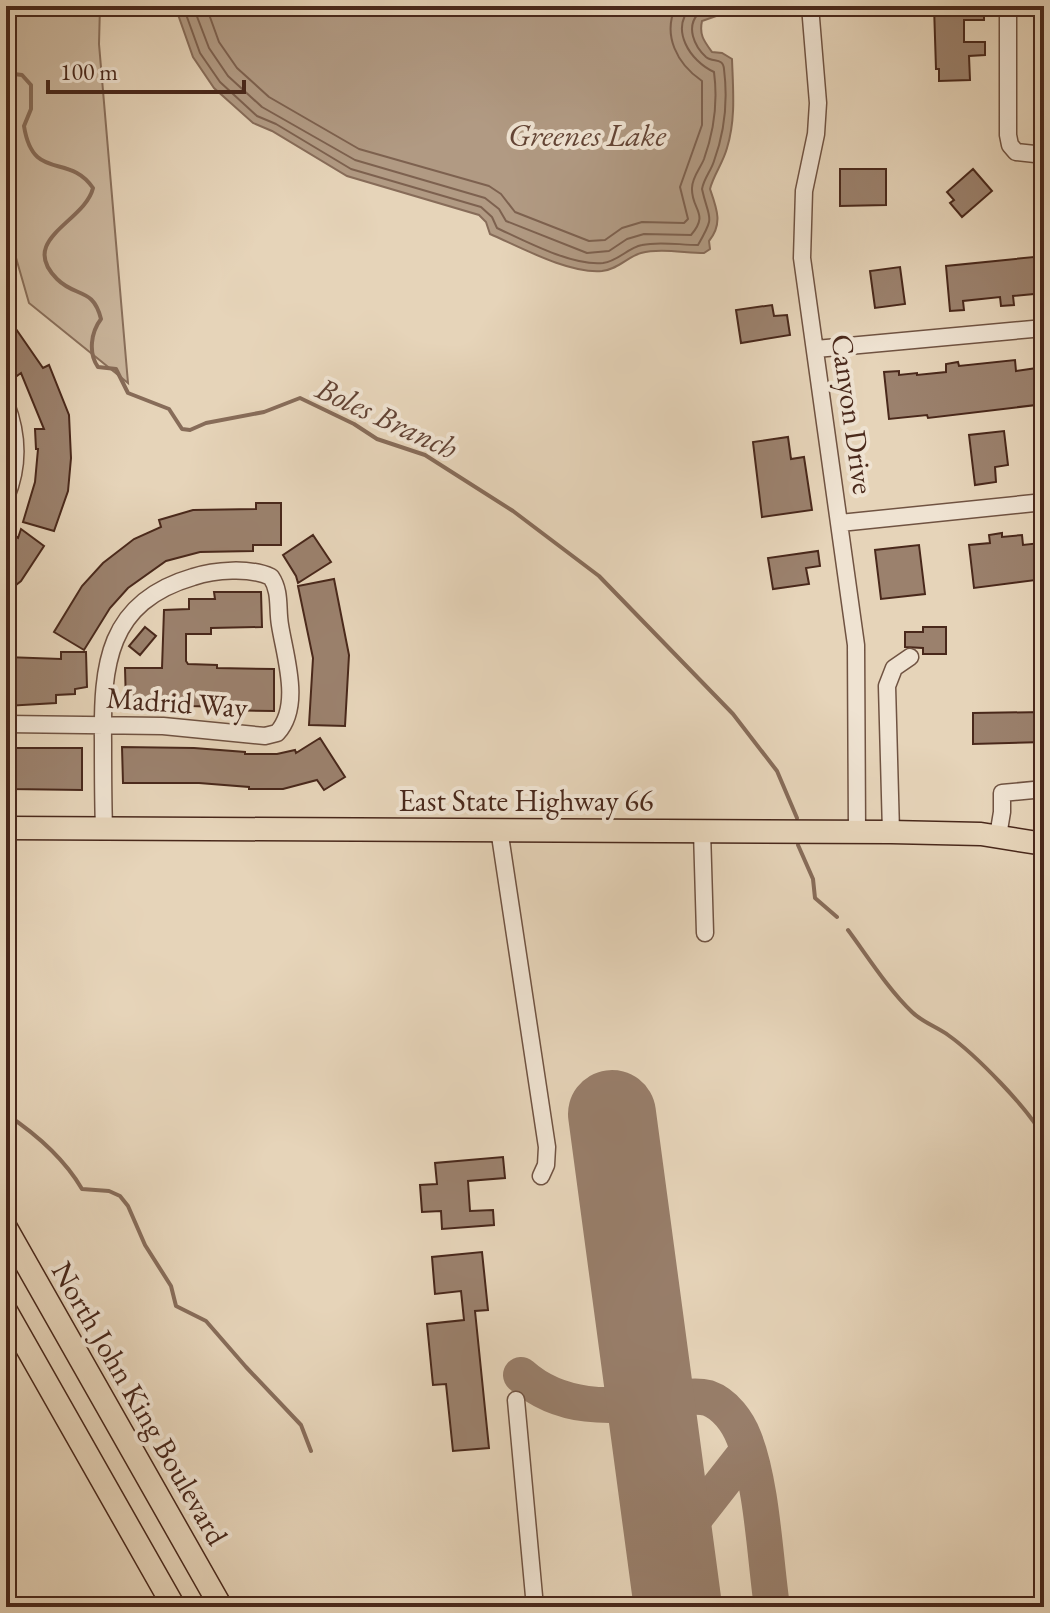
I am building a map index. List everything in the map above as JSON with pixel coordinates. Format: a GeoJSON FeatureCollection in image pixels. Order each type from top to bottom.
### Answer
{"type":"FeatureCollection","features":[{"type":"Feature","properties":{"kind":"main road","name":"East State Highway 66"},"geometry":{"type":"LineString","coordinates":[[6,828],[857,831],[998,836],[1044,844]]}},
{"type":"Feature","properties":{"kind":"main road","name":"North John King Boulevard"},"geometry":{"type":"LineString","coordinates":[[6,1228],[221,1607]]}},
{"type":"Feature","properties":{"kind":"main road"},"geometry":{"type":"LineString","coordinates":[[6,1311],[174,1607]]}},
{"type":"Feature","properties":{"kind":"street","name":"Canyon Drive"},"geometry":{"type":"LineString","coordinates":[[810,6],[818,103],[816,134],[802,214],[802,258],[853,615],[858,675],[857,831]]}},
{"type":"Feature","properties":{"kind":"street"},"geometry":{"type":"LineString","coordinates":[[1008,6],[1010,145],[1016,152],[1044,155]]}},
{"type":"Feature","properties":{"kind":"street"},"geometry":{"type":"LineString","coordinates":[[816,349],[1044,328]]}},
{"type":"Feature","properties":{"kind":"street"},"geometry":{"type":"LineString","coordinates":[[6,404],[16,439],[14,477],[6,497]]}},
{"type":"Feature","properties":{"kind":"street"},"geometry":{"type":"LineString","coordinates":[[840,523],[1044,502]]}},
{"type":"Feature","properties":{"kind":"street","name":"Madrid Way"},"geometry":{"type":"LineString","coordinates":[[6,724],[163,726],[265,736],[277,733],[287,718],[290,677],[280,627],[278,593],[271,577],[256,572],[200,575],[182,580],[149,597],[123,625],[109,651],[103,688],[102,724]]}},
{"type":"Feature","properties":{"kind":"street"},"geometry":{"type":"LineString","coordinates":[[891,832],[887,686],[894,668],[910,657]]}},
{"type":"Feature","properties":{"kind":"street"},"geometry":{"type":"LineString","coordinates":[[102,724],[104,828]]}},
{"type":"Feature","properties":{"kind":"street"},"geometry":{"type":"LineString","coordinates":[[998,836],[1002,793],[1044,789]]}},
{"type":"Feature","properties":{"kind":"street"},"geometry":{"type":"LineString","coordinates":[[499,829],[547,1147],[546,1165],[541,1176]]}},
{"type":"Feature","properties":{"kind":"street"},"geometry":{"type":"LineString","coordinates":[[702,831],[705,933]]}},
{"type":"Feature","properties":{"kind":"street"},"geometry":{"type":"LineString","coordinates":[[516,1400],[535,1607]]}},
{"type":"Feature","properties":{"kind":"shaded area"},"geometry":{"type":"Polygon","coordinates":[[[6,6],[100,6],[99,44],[128,383],[29,303],[6,223],[6,6]]]}},
{"type":"Feature","properties":{"kind":"water","name":"Greenes Lake"},"geometry":{"type":"Polygon","coordinates":[[[175,6],[738,6],[741,11],[739,16],[719,15],[702,21],[701,26],[703,38],[712,52],[732,59],[733,81],[730,137],[710,189],[717,222],[709,241],[710,249],[704,253],[641,253],[613,268],[589,271],[545,258],[490,234],[486,222],[479,215],[347,176],[253,123],[214,88],[193,57],[175,6]]]}},
{"type":"Feature","properties":{"kind":"building"},"geometry":{"type":"Polygon","coordinates":[[[934,6],[984,6],[984,20],[964,20],[964,42],[985,42],[985,55],[969,56],[970,80],[939,81],[934,6]]]}},
{"type":"Feature","properties":{"kind":"building"},"geometry":{"type":"Polygon","coordinates":[[[840,169],[886,169],[886,205],[840,206],[840,169]]]}},
{"type":"Feature","properties":{"kind":"building"},"geometry":{"type":"Polygon","coordinates":[[[973,169],[992,191],[962,217],[950,203],[954,200],[947,192],[973,169]]]}},
{"type":"Feature","properties":{"kind":"building"},"geometry":{"type":"Polygon","coordinates":[[[1044,256],[1044,293],[1013,296],[1014,305],[1001,306],[1000,297],[963,301],[964,310],[950,311],[946,266],[1044,256]]]}},
{"type":"Feature","properties":{"kind":"building"},"geometry":{"type":"Polygon","coordinates":[[[900,267],[905,304],[875,308],[870,271],[900,267]]]}},
{"type":"Feature","properties":{"kind":"building"},"geometry":{"type":"Polygon","coordinates":[[[772,305],[774,316],[787,315],[790,335],[741,343],[736,310],[772,305]]]}},
{"type":"Feature","properties":{"kind":"building"},"geometry":{"type":"Polygon","coordinates":[[[6,311],[14,330],[43,368],[49,365],[69,415],[71,458],[68,491],[54,531],[23,522],[35,482],[38,449],[35,429],[44,429],[21,373],[14,378],[6,366],[6,311]]]}},
{"type":"Feature","properties":{"kind":"building"},"geometry":{"type":"Polygon","coordinates":[[[1015,360],[1016,371],[1044,367],[1044,404],[928,418],[927,415],[889,419],[884,372],[917,375],[946,372],[946,364],[958,362],[959,366],[1015,360]]]}},
{"type":"Feature","properties":{"kind":"building"},"geometry":{"type":"Polygon","coordinates":[[[1004,431],[1008,465],[995,467],[996,482],[975,485],[969,435],[1004,431]]]}},
{"type":"Feature","properties":{"kind":"building"},"geometry":{"type":"Polygon","coordinates":[[[788,437],[791,459],[804,457],[812,510],[762,517],[753,442],[788,437]]]}},
{"type":"Feature","properties":{"kind":"building"},"geometry":{"type":"Polygon","coordinates":[[[256,503],[281,503],[281,545],[253,545],[253,551],[200,552],[166,561],[128,588],[110,608],[84,650],[54,632],[82,586],[103,563],[134,539],[161,527],[159,520],[193,510],[256,509],[256,503]]]}},
{"type":"Feature","properties":{"kind":"building"},"geometry":{"type":"Polygon","coordinates":[[[21,529],[44,546],[21,581],[6,593],[6,540],[11,533],[18,538],[21,529]]]}},
{"type":"Feature","properties":{"kind":"building"},"geometry":{"type":"Polygon","coordinates":[[[1002,533],[1002,537],[1022,535],[1023,545],[1040,543],[1044,579],[974,588],[969,545],[990,543],[989,535],[1002,533]]]}},
{"type":"Feature","properties":{"kind":"building"},"geometry":{"type":"Polygon","coordinates":[[[313,535],[331,562],[298,583],[283,555],[313,535]]]}},
{"type":"Feature","properties":{"kind":"building"},"geometry":{"type":"Polygon","coordinates":[[[919,545],[925,594],[881,599],[875,550],[919,545]]]}},
{"type":"Feature","properties":{"kind":"building"},"geometry":{"type":"Polygon","coordinates":[[[818,551],[820,566],[806,568],[809,584],[773,589],[768,558],[818,551]]]}},
{"type":"Feature","properties":{"kind":"building"},"geometry":{"type":"Polygon","coordinates":[[[334,579],[349,655],[345,726],[309,725],[313,658],[298,586],[334,579]]]}},
{"type":"Feature","properties":{"kind":"building"},"geometry":{"type":"Polygon","coordinates":[[[214,592],[261,592],[262,627],[211,628],[211,634],[186,634],[186,661],[188,664],[217,665],[217,668],[274,669],[274,711],[220,710],[220,707],[191,706],[191,703],[126,704],[125,668],[162,668],[164,610],[189,609],[189,599],[215,599],[214,592]]]}},
{"type":"Feature","properties":{"kind":"building"},"geometry":{"type":"Polygon","coordinates":[[[145,627],[156,636],[140,655],[129,646],[145,627]]]}},
{"type":"Feature","properties":{"kind":"building"},"geometry":{"type":"Polygon","coordinates":[[[923,627],[946,627],[946,654],[923,654],[923,648],[905,647],[905,632],[923,632],[923,627]]]}},
{"type":"Feature","properties":{"kind":"building"},"geometry":{"type":"Polygon","coordinates":[[[61,652],[86,652],[87,687],[75,689],[75,694],[56,695],[56,703],[6,706],[6,657],[61,659],[61,652]]]}},
{"type":"Feature","properties":{"kind":"building"},"geometry":{"type":"Polygon","coordinates":[[[1044,712],[1044,742],[973,744],[973,713],[1044,712]]]}},
{"type":"Feature","properties":{"kind":"building"},"geometry":{"type":"Polygon","coordinates":[[[320,738],[345,777],[324,790],[317,780],[283,789],[249,789],[199,783],[123,783],[122,747],[277,754],[295,750],[296,753],[320,738]]]}},
{"type":"Feature","properties":{"kind":"building"},"geometry":{"type":"Polygon","coordinates":[[[6,748],[82,748],[82,790],[10,789],[10,784],[6,784],[6,748]]]}},
{"type":"Feature","properties":{"kind":"building"},"geometry":{"type":"Polygon","coordinates":[[[503,1157],[505,1178],[468,1181],[470,1211],[493,1210],[494,1225],[442,1229],[441,1211],[422,1212],[420,1185],[437,1184],[435,1163],[503,1157]]]}},
{"type":"Feature","properties":{"kind":"building"},"geometry":{"type":"Polygon","coordinates":[[[482,1252],[488,1310],[475,1311],[489,1448],[453,1451],[446,1384],[433,1385],[427,1324],[464,1320],[461,1291],[435,1294],[432,1257],[482,1252]]]}},
{"type":"Feature","properties":{"kind":"waterway","name":"Boles Branch"},"geometry":{"type":"LineString","coordinates":[[6,73],[22,75],[31,85],[31,109],[24,126],[35,155],[84,177],[93,188],[88,200],[57,231],[45,253],[47,265],[57,279],[89,297],[98,309],[101,319],[93,336],[92,349],[98,367],[116,369],[128,393],[169,409],[182,429],[190,430],[206,423],[264,412],[300,398],[354,424],[377,439],[425,455],[513,511],[599,576],[733,714],[777,771],[797,818]]}},
{"type":"Feature","properties":{"kind":"waterway","name":"Boles Branch"},"geometry":{"type":"LineString","coordinates":[[798,845],[813,879],[815,898],[837,917]]}},
{"type":"Feature","properties":{"kind":"waterway","name":"Boles Branch"},"geometry":{"type":"LineString","coordinates":[[848,930],[903,1003],[920,1019],[944,1032],[986,1068],[1026,1112],[1044,1138]]}},
{"type":"Feature","properties":{"kind":"waterway"},"geometry":{"type":"LineString","coordinates":[[6,1114],[48,1147],[82,1189],[109,1191],[120,1196],[128,1206],[145,1245],[171,1286],[176,1306],[206,1321],[301,1425],[311,1451]]}},
{"type":"Feature","properties":{"kind":"taxiway"},"geometry":{"type":"LineString","coordinates":[[521,1375],[552,1395],[587,1404],[623,1405],[696,1396],[708,1398],[725,1409],[741,1432],[755,1476],[772,1607]]}},
{"type":"Feature","properties":{"kind":"taxiway"},"geometry":{"type":"LineString","coordinates":[[668,1531],[685,1527],[694,1519],[748,1450]]}},
{"type":"Feature","properties":{"kind":"runway"},"geometry":{"type":"LineString","coordinates":[[612,1114],[678,1607]]}}]}
